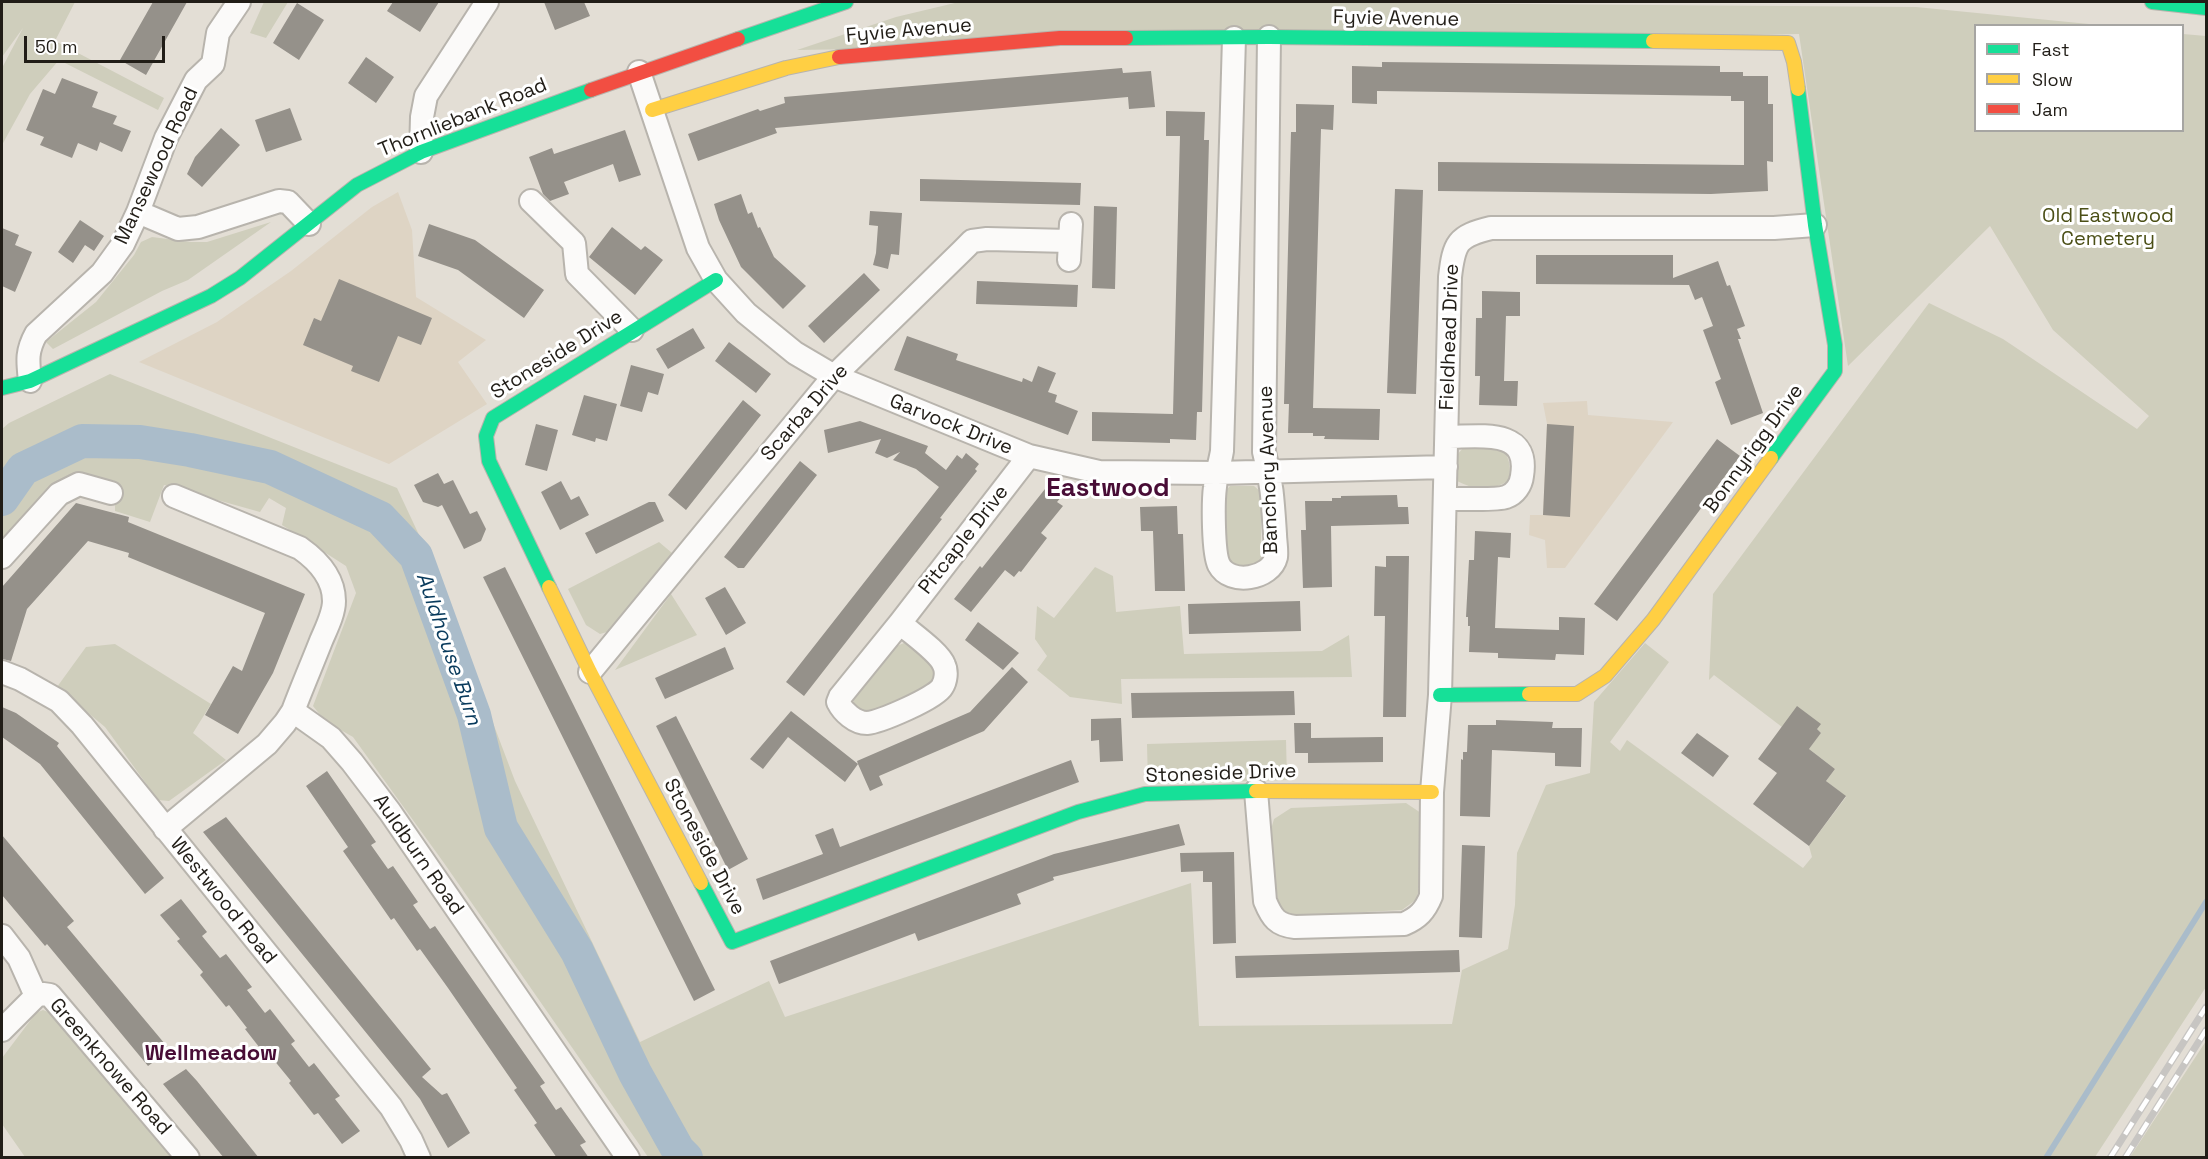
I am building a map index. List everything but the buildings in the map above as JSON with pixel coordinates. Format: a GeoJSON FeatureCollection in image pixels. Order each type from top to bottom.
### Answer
{"type":"FeatureCollection","features":[{"type":"Feature","properties":{"kind":"street","name":"Mansewood Road"},"geometry":{"type":"LineString","coordinates":[[30,381],[28,354],[36,334],[102,273],[123,244],[138,212],[166,138],[196,81],[213,64],[218,33],[239,2]]}},
{"type":"Feature","properties":{"kind":"street"},"geometry":{"type":"LineString","coordinates":[[421,152],[422,117],[426,96],[487,2]]}},
{"type":"Feature","properties":{"kind":"street","name":"Thornliebank Road"},"geometry":{"type":"LineString","coordinates":[[2,388],[30,381],[211,296],[240,278],[357,185],[421,152],[639,72],[846,2]]}},
{"type":"Feature","properties":{"kind":"street"},"geometry":{"type":"LineString","coordinates":[[2152,2],[2206,8]]}},
{"type":"Feature","properties":{"kind":"street","name":"Fyvie Avenue"},"geometry":{"type":"LineString","coordinates":[[652,110],[786,68],[828,58],[1060,38],[1788,43]]}},
{"type":"Feature","properties":{"kind":"street","name":"Banchory Avenue"},"geometry":{"type":"LineString","coordinates":[[1234,38],[1222,451],[1214,489],[1215,541],[1220,567],[1228,574],[1242,577],[1257,576],[1269,568],[1276,557],[1272,485],[1264,452],[1269,38]]}},
{"type":"Feature","properties":{"kind":"street","name":"Bonnyrigg Drive"},"geometry":{"type":"LineString","coordinates":[[1440,695],[1577,694],[1605,676],[1653,620],[1835,371],[1835,345],[1815,225],[1794,62],[1788,43]]}},
{"type":"Feature","properties":{"kind":"street","name":"Garvock Drive"},"geometry":{"type":"LineString","coordinates":[[639,72],[698,249],[716,280],[754,320],[795,353],[834,376],[1029,456],[1099,472],[1217,473],[1446,467]]}},
{"type":"Feature","properties":{"kind":"street"},"geometry":{"type":"LineString","coordinates":[[138,212],[178,230],[198,227],[279,201],[288,202],[309,224]]}},
{"type":"Feature","properties":{"kind":"street"},"geometry":{"type":"LineString","coordinates":[[531,201],[573,243],[577,274],[632,330]]}},
{"type":"Feature","properties":{"kind":"street","name":"Fieldhead Drive"},"geometry":{"type":"LineString","coordinates":[[1256,791],[1265,901],[1271,916],[1281,926],[1404,924],[1426,909],[1431,896],[1432,792],[1440,695],[1450,277],[1452,253],[1461,240],[1469,234],[1491,228],[1774,228],[1815,225]]}},
{"type":"Feature","properties":{"kind":"street","name":"Scarba Drive"},"geometry":{"type":"LineString","coordinates":[[591,672],[834,376],[972,241],[987,239],[1069,242]]}},
{"type":"Feature","properties":{"kind":"street","name":"Stoneside Drive"},"geometry":{"type":"LineString","coordinates":[[716,280],[493,418],[486,429],[485,447],[491,468],[591,672],[732,942],[1078,812],[1114,801],[1153,793],[1432,792]]}},
{"type":"Feature","properties":{"kind":"street","name":"Thornliebank Road"},"geometry":{"type":"LineString","coordinates":[[14,400],[30,381]]}},
{"type":"Feature","properties":{"kind":"street"},"geometry":{"type":"LineString","coordinates":[[1445,499],[1505,498],[1514,492],[1521,482],[1523,470],[1520,454],[1513,442],[1502,437],[1447,436]]}},
{"type":"Feature","properties":{"kind":"street","name":"Pitcaple Drive"},"geometry":{"type":"LineString","coordinates":[[900,623],[941,659],[945,667],[946,678],[942,688],[934,695],[885,717],[868,723],[859,722],[841,708],[838,702],[840,697],[1029,456]]}},
{"type":"Feature","properties":{"kind":"street"},"geometry":{"type":"LineString","coordinates":[[2,557],[59,494],[79,484],[111,493]]}},
{"type":"Feature","properties":{"kind":"street"},"geometry":{"type":"LineString","coordinates":[[165,829],[267,744],[285,723],[293,711],[334,602],[332,587],[325,571],[300,548],[174,496]]}},
{"type":"Feature","properties":{"kind":"street","name":"Westwood Road"},"geometry":{"type":"LineString","coordinates":[[2,672],[20,679],[59,701],[82,725],[391,1107],[419,1158]]}},
{"type":"Feature","properties":{"kind":"street","name":"Auldburn Road"},"geometry":{"type":"LineString","coordinates":[[293,711],[331,738],[390,812],[628,1158]]}},
{"type":"Feature","properties":{"kind":"street"},"geometry":{"type":"LineString","coordinates":[[2,936],[19,958],[36,996]]}},
{"type":"Feature","properties":{"kind":"street","name":"Greenknowe Road"},"geometry":{"type":"LineString","coordinates":[[2,1030],[36,996],[50,995],[188,1158]]}},
{"type":"Feature","properties":{"kind":"shaded area"},"geometry":{"type":"Polygon","coordinates":[[[398,192],[412,230],[416,297],[486,340],[458,362],[487,404],[389,464],[139,362],[217,322],[291,271],[372,207],[398,192]]]}},
{"type":"Feature","properties":{"kind":"shaded area"},"geometry":{"type":"Polygon","coordinates":[[[1587,401],[1588,415],[1673,422],[1565,568],[1547,568],[1545,540],[1529,535],[1530,515],[1543,515],[1547,424],[1543,403],[1587,401]]]}},
{"type":"Feature","properties":{"kind":"green space"},"geometry":{"type":"Polygon","coordinates":[[[2,2],[75,2],[55,41],[164,98],[158,110],[59,60],[30,94],[2,145],[2,68],[23,28],[2,57],[2,2]]]}},
{"type":"Feature","properties":{"kind":"green space"},"geometry":{"type":"Polygon","coordinates":[[[264,2],[288,2],[266,38],[250,33],[264,2]]]}},
{"type":"Feature","properties":{"kind":"green space","name":"Old Eastwood Cemetery"},"geometry":{"type":"Polygon","coordinates":[[[959,2],[1260,2],[1916,7],[2089,24],[1974,24],[1974,132],[2184,132],[2184,34],[2206,36],[2206,987],[2095,1157],[697,1157],[676,1134],[634,1050],[504,806],[477,708],[429,574],[435,570],[515,781],[640,1042],[769,981],[785,1017],[1191,883],[1199,1026],[1452,1024],[1462,970],[1508,949],[1515,905],[1517,853],[1546,785],[1590,773],[1594,702],[1645,643],[1669,662],[1610,742],[1620,751],[1627,740],[1803,868],[1812,857],[1809,846],[1846,797],[1826,781],[1835,769],[1809,749],[1821,733],[1817,729],[1782,727],[1714,675],[1709,680],[1713,594],[1929,303],[2003,339],[2137,429],[2149,416],[2053,330],[1990,226],[1848,366],[1799,34],[797,50],[896,17],[959,2]]]}},
{"type":"Feature","properties":{"kind":"green space"},"geometry":{"type":"Polygon","coordinates":[[[271,222],[188,280],[162,291],[53,349],[46,342],[96,302],[134,255],[141,242],[152,237],[207,242],[271,222]]]}},
{"type":"Feature","properties":{"kind":"green space"},"geometry":{"type":"Polygon","coordinates":[[[110,374],[397,488],[427,552],[409,564],[472,739],[482,789],[497,830],[574,970],[638,1098],[674,1157],[648,1157],[444,863],[353,737],[325,721],[313,706],[356,593],[346,566],[282,525],[286,508],[269,498],[260,512],[164,485],[150,522],[115,511],[115,481],[86,476],[2,548],[2,429],[9,423],[110,374]]]}},
{"type":"Feature","properties":{"kind":"green space"},"geometry":{"type":"Polygon","coordinates":[[[1464,447],[1502,448],[1509,463],[1509,480],[1490,488],[1470,486],[1457,481],[1456,456],[1464,447]]]}},
{"type":"Feature","properties":{"kind":"green space"},"geometry":{"type":"Polygon","coordinates":[[[1230,486],[1254,486],[1261,492],[1261,560],[1256,570],[1234,570],[1225,562],[1222,495],[1230,486]]]}},
{"type":"Feature","properties":{"kind":"green space"},"geometry":{"type":"Polygon","coordinates":[[[659,542],[672,553],[614,630],[600,634],[586,625],[568,589],[659,542]]]}},
{"type":"Feature","properties":{"kind":"green space"},"geometry":{"type":"Polygon","coordinates":[[[1095,567],[1113,576],[1116,612],[1180,606],[1184,654],[1322,651],[1349,635],[1352,677],[1121,679],[1122,704],[1070,697],[1037,670],[1047,656],[1035,639],[1037,606],[1054,618],[1095,567]]]}},
{"type":"Feature","properties":{"kind":"green space"},"geometry":{"type":"Polygon","coordinates":[[[671,594],[697,635],[615,670],[671,594]]]}},
{"type":"Feature","properties":{"kind":"green space"},"geometry":{"type":"Polygon","coordinates":[[[904,643],[910,645],[936,669],[932,687],[870,715],[853,706],[854,696],[892,648],[904,643]]]}},
{"type":"Feature","properties":{"kind":"green space"},"geometry":{"type":"Polygon","coordinates":[[[115,644],[211,704],[193,733],[226,760],[169,801],[158,800],[105,727],[57,687],[86,647],[115,644]]]}},
{"type":"Feature","properties":{"kind":"green space"},"geometry":{"type":"Polygon","coordinates":[[[1286,740],[1287,780],[1148,784],[1147,744],[1286,740]]]}},
{"type":"Feature","properties":{"kind":"green space"},"geometry":{"type":"Polygon","coordinates":[[[1406,803],[1424,815],[1417,899],[1402,910],[1291,916],[1279,910],[1270,833],[1274,819],[1291,808],[1406,803]]]}},
{"type":"Feature","properties":{"kind":"green space"},"geometry":{"type":"Polygon","coordinates":[[[43,1010],[53,1014],[171,1157],[25,1157],[2,1124],[2,1058],[36,1013],[43,1010]]]}},
{"type":"Feature","properties":{"kind":"green space"},"geometry":{"type":"Polygon","coordinates":[[[2206,1041],[2206,1157],[2130,1157],[2206,1041]]]}},
{"type":"Feature","properties":{"kind":"waterway","name":"Auldhouse Burn"},"geometry":{"type":"LineString","coordinates":[[2,499],[23,469],[82,441],[140,442],[270,467],[380,518],[416,556],[474,715],[501,828],[577,951],[635,1073],[678,1150],[686,1158]]}},
{"type":"Feature","properties":{"kind":"waterway"},"geometry":{"type":"LineString","coordinates":[[2046,1158],[2206,902]]}},
{"type":"Feature","properties":{"kind":"railway"},"geometry":{"type":"LineString","coordinates":[[2110,1158],[2206,1007]]}},
{"type":"Feature","properties":{"kind":"railway"},"geometry":{"type":"LineString","coordinates":[[2125,1158],[2206,1030]]}},
{"type":"Feature","properties":{"kind":"traffic: fast"},"geometry":{"type":"LineString","coordinates":[[738,39],[846,2]]}},
{"type":"Feature","properties":{"kind":"traffic: fast"},"geometry":{"type":"LineString","coordinates":[[2152,2],[2206,8]]}},
{"type":"Feature","properties":{"kind":"traffic: fast"},"geometry":{"type":"LineString","coordinates":[[1126,38],[1269,37],[1653,41]]}},
{"type":"Feature","properties":{"kind":"traffic: fast"},"geometry":{"type":"LineString","coordinates":[[1771,458],[1835,371],[1835,345],[1815,225],[1798,89]]}},
{"type":"Feature","properties":{"kind":"traffic: fast"},"geometry":{"type":"LineString","coordinates":[[2,388],[30,381],[211,296],[240,278],[357,185],[421,152],[591,90]]}},
{"type":"Feature","properties":{"kind":"traffic: fast"},"geometry":{"type":"LineString","coordinates":[[549,587],[489,461],[486,436],[493,418],[716,280]]}},
{"type":"Feature","properties":{"kind":"traffic: fast"},"geometry":{"type":"LineString","coordinates":[[1440,695],[1529,694]]}},
{"type":"Feature","properties":{"kind":"traffic: fast"},"geometry":{"type":"LineString","coordinates":[[701,883],[732,942],[1078,812],[1145,794],[1256,791]]}},
{"type":"Feature","properties":{"kind":"traffic: slow"},"geometry":{"type":"LineString","coordinates":[[1653,41],[1788,43],[1794,62],[1798,89]]}},
{"type":"Feature","properties":{"kind":"traffic: slow"},"geometry":{"type":"LineString","coordinates":[[652,110],[786,68],[839,57]]}},
{"type":"Feature","properties":{"kind":"traffic: slow"},"geometry":{"type":"LineString","coordinates":[[1529,694],[1577,694],[1605,676],[1653,620],[1771,458]]}},
{"type":"Feature","properties":{"kind":"traffic: slow"},"geometry":{"type":"LineString","coordinates":[[549,587],[590,672],[701,883]]}},
{"type":"Feature","properties":{"kind":"traffic: slow"},"geometry":{"type":"LineString","coordinates":[[1256,791],[1432,792]]}},
{"type":"Feature","properties":{"kind":"traffic: jam"},"geometry":{"type":"LineString","coordinates":[[839,57],[1060,38],[1126,38]]}},
{"type":"Feature","properties":{"kind":"traffic: jam"},"geometry":{"type":"LineString","coordinates":[[591,90],[738,39]]}},
{"type":"Feature","properties":{"kind":"district","name":"Eastwood"},"geometry":{"type":"Point","coordinates":[1108,489]}},
{"type":"Feature","properties":{"kind":"district","name":"Wellmeadow"},"geometry":{"type":"Point","coordinates":[211,1054]}}]}
